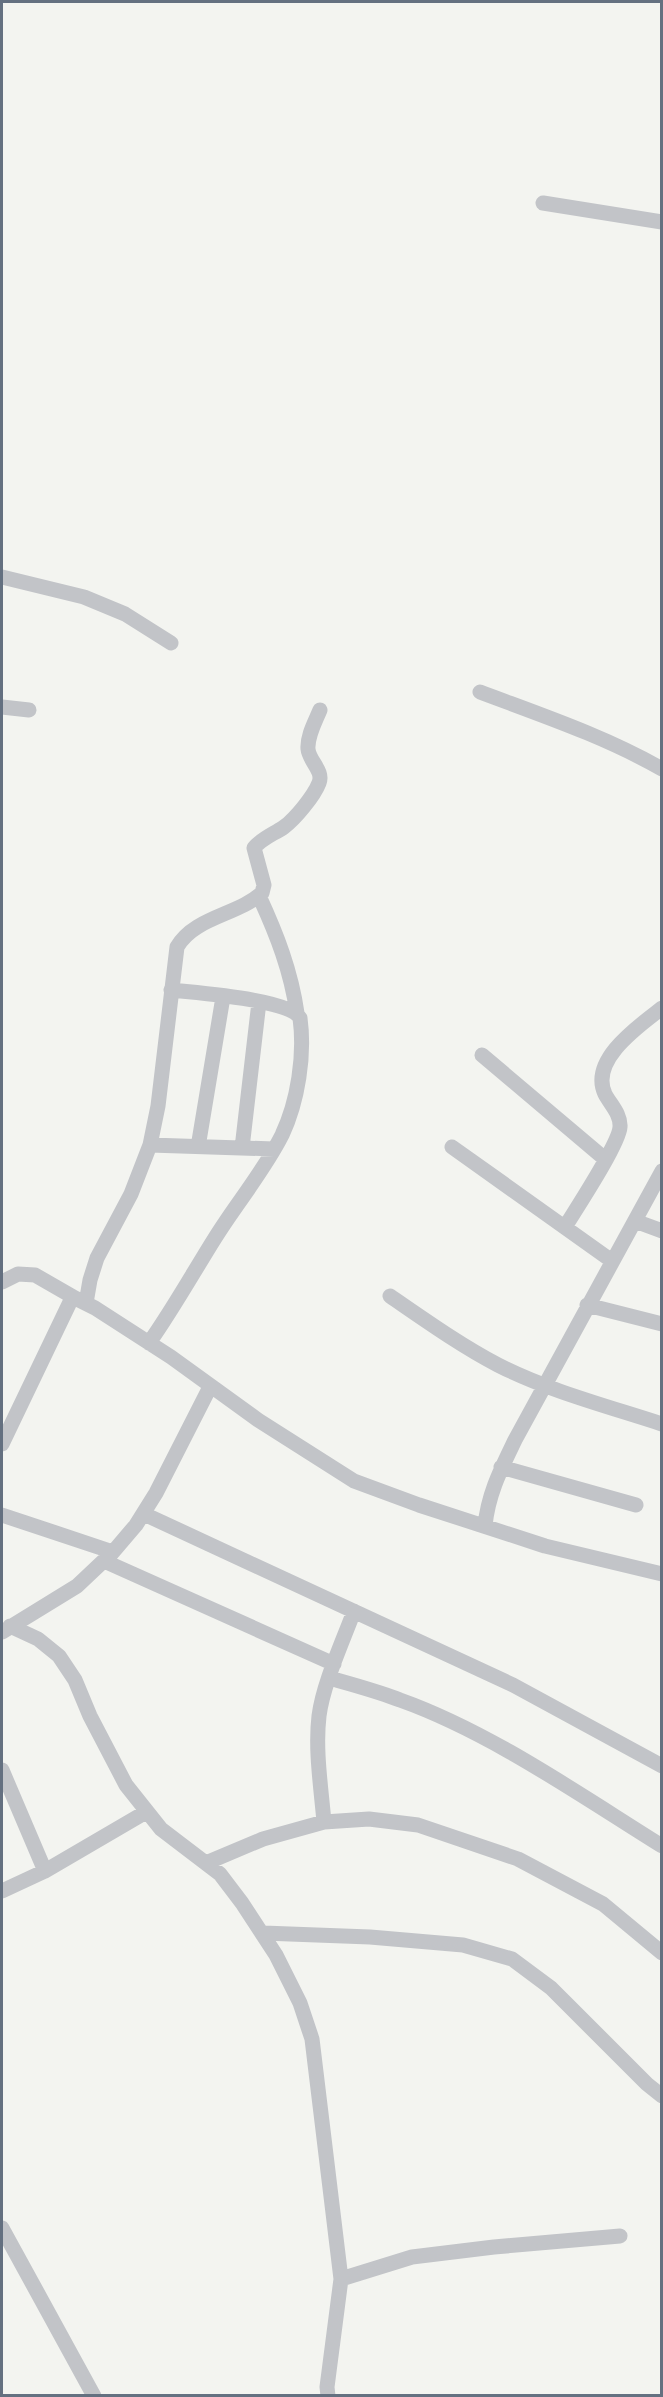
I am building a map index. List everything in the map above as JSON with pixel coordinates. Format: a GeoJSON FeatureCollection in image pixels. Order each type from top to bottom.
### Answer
{"type":"FeatureCollection","features":[{"type":"Feature","properties":{"kind":"street"},"geometry":{"type":"LineString","coordinates":[[543,203],[662,222]]}},
{"type":"Feature","properties":{"kind":"street"},"geometry":{"type":"LineString","coordinates":[[2,576],[84,597],[125,614],[171,643]]}},
{"type":"Feature","properties":{"kind":"street"},"geometry":{"type":"LineString","coordinates":[[480,692],[583,731],[662,769]]}},
{"type":"Feature","properties":{"kind":"street"},"geometry":{"type":"LineString","coordinates":[[2,706],[29,710]]}},
{"type":"Feature","properties":{"kind":"street"},"geometry":{"type":"LineString","coordinates":[[80,1300],[97,1258],[131,1194],[150,1145],[158,1106],[174,956],[180,940],[262,893],[264,885],[254,848],[260,841],[286,825],[301,810],[320,781],[320,775],[309,756],[308,747],[311,730],[320,710]]}},
{"type":"Feature","properties":{"kind":"street"},"geometry":{"type":"LineString","coordinates":[[150,1343],[274,1149],[283,1132],[293,1102],[300,1063],[301,1026],[282,948],[259,896]]}},
{"type":"Feature","properties":{"kind":"street"},"geometry":{"type":"LineString","coordinates":[[171,990],[259,1002],[280,1006],[297,1013]]}},
{"type":"Feature","properties":{"kind":"street"},"geometry":{"type":"LineString","coordinates":[[198,1147],[223,997]]}},
{"type":"Feature","properties":{"kind":"street"},"geometry":{"type":"LineString","coordinates":[[242,1148],[259,1002]]}},
{"type":"Feature","properties":{"kind":"street"},"geometry":{"type":"LineString","coordinates":[[565,1227],[621,1127],[601,1082],[603,1071],[611,1055],[622,1041],[662,1008]]}},
{"type":"Feature","properties":{"kind":"street"},"geometry":{"type":"LineString","coordinates":[[482,1054],[605,1159]]}},
{"type":"Feature","properties":{"kind":"street"},"geometry":{"type":"LineString","coordinates":[[150,1145],[274,1149]]}},
{"type":"Feature","properties":{"kind":"street"},"geometry":{"type":"LineString","coordinates":[[452,1147],[612,1261]]}},
{"type":"Feature","properties":{"kind":"street"},"geometry":{"type":"LineString","coordinates":[[485,1526],[487,1505],[501,1467],[587,1305],[662,1171]]}},
{"type":"Feature","properties":{"kind":"street"},"geometry":{"type":"LineString","coordinates":[[635,1221],[662,1231]]}},
{"type":"Feature","properties":{"kind":"street"},"geometry":{"type":"LineString","coordinates":[[2,1282],[18,1274],[35,1275],[80,1300],[150,1343],[210,1387],[315,1458],[354,1481],[545,1546],[662,1574]]}},
{"type":"Feature","properties":{"kind":"street"},"geometry":{"type":"LineString","coordinates":[[390,1296],[450,1337],[499,1365],[545,1385],[662,1424]]}},
{"type":"Feature","properties":{"kind":"street"},"geometry":{"type":"LineString","coordinates":[[2,1444],[66,1309],[71,1300],[80,1300]]}},
{"type":"Feature","properties":{"kind":"street"},"geometry":{"type":"LineString","coordinates":[[587,1305],[662,1324]]}},
{"type":"Feature","properties":{"kind":"street"},"geometry":{"type":"LineString","coordinates":[[6,1629],[76,1586],[109,1557],[136,1526],[156,1493],[210,1387]]}},
{"type":"Feature","properties":{"kind":"street"},"geometry":{"type":"LineString","coordinates":[[501,1467],[636,1505]]}},
{"type":"Feature","properties":{"kind":"street"},"geometry":{"type":"LineString","coordinates":[[144,1514],[513,1685],[662,1766]]}},
{"type":"Feature","properties":{"kind":"street"},"geometry":{"type":"LineString","coordinates":[[2,1515],[109,1557],[332,1671],[458,1725],[546,1774],[662,1846]]}},
{"type":"Feature","properties":{"kind":"street"},"geometry":{"type":"LineString","coordinates":[[324,1822],[319,1764],[319,1715],[354,1611]]}},
{"type":"Feature","properties":{"kind":"street"},"geometry":{"type":"LineString","coordinates":[[6,1629],[38,1640],[59,1656],[75,1680],[90,1716],[126,1785],[161,1829],[220,1874],[263,1933],[300,2003],[312,2039],[341,2279],[327,2388],[328,2396]]}},
{"type":"Feature","properties":{"kind":"street"},"geometry":{"type":"LineString","coordinates":[[2,1770],[45,1871]]}},
{"type":"Feature","properties":{"kind":"street"},"geometry":{"type":"LineString","coordinates":[[2,1891],[45,1871],[146,1812]]}},
{"type":"Feature","properties":{"kind":"street"},"geometry":{"type":"LineString","coordinates":[[206,1863],[263,1839],[324,1822],[369,1819],[418,1825],[519,1859],[603,1904],[662,1953]]}},
{"type":"Feature","properties":{"kind":"street"},"geometry":{"type":"LineString","coordinates":[[263,1933],[370,1937],[463,1945],[512,1959],[551,1988],[647,2084],[662,2096]]}},
{"type":"Feature","properties":{"kind":"street"},"geometry":{"type":"LineString","coordinates":[[2,2228],[94,2396]]}},
{"type":"Feature","properties":{"kind":"street"},"geometry":{"type":"LineString","coordinates":[[341,2279],[411,2257],[620,2236]]}}]}
